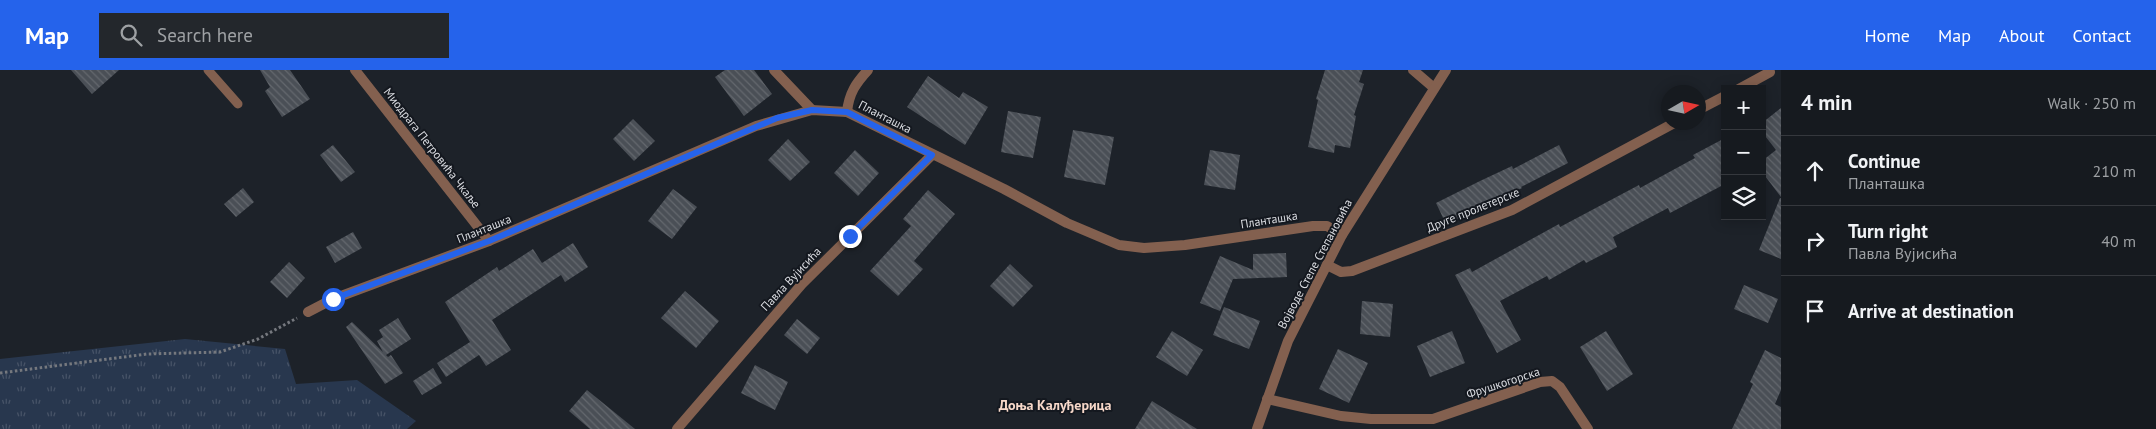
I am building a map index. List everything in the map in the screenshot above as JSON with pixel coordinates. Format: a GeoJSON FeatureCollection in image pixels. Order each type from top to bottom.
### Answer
{"type":"FeatureCollection","features":[{"type":"Feature","properties":{"kind":"street","name":"Миодрага Петровића Чкаље"},"geometry":{"type":"LineString","coordinates":[[355,70],[489,241]]}},
{"type":"Feature","properties":{"kind":"street"},"geometry":{"type":"LineString","coordinates":[[774,70],[812,110]]}},
{"type":"Feature","properties":{"kind":"street"},"geometry":{"type":"LineString","coordinates":[[847,112],[848,99],[855,84],[868,70]]}},
{"type":"Feature","properties":{"kind":"street"},"geometry":{"type":"LineString","coordinates":[[1413,70],[1434,88]]}},
{"type":"Feature","properties":{"kind":"street","name":"Војводе Степе Степановића"},"geometry":{"type":"LineString","coordinates":[[1257,429],[1288,342],[1342,235],[1446,70]]}},
{"type":"Feature","properties":{"kind":"street"},"geometry":{"type":"LineString","coordinates":[[1746,85],[1770,72]]}},
{"type":"Feature","properties":{"kind":"street"},"geometry":{"type":"LineString","coordinates":[[1706,106],[1721,98]]}},
{"type":"Feature","properties":{"kind":"street","name":"Планташка"},"geometry":{"type":"LineString","coordinates":[[308,312],[333,299],[489,241],[756,126],[812,110],[847,112],[932,155],[1004,188],[1067,223],[1119,245],[1144,248],[1185,245],[1313,226],[1327,226],[1342,235]]}},
{"type":"Feature","properties":{"kind":"street","name":"Друге пролетерске"},"geometry":{"type":"LineString","coordinates":[[1327,265],[1341,272],[1352,271],[1512,210],[1661,130]]}},
{"type":"Feature","properties":{"kind":"street","name":"Павла Вујисића"},"geometry":{"type":"LineString","coordinates":[[677,429],[802,284],[932,155]]}},
{"type":"Feature","properties":{"kind":"street","name":"Фрушкогорска"},"geometry":{"type":"LineString","coordinates":[[1267,399],[1342,416],[1434,424],[1540,382],[1552,381],[1560,387],[1588,429]]}},
{"type":"Feature","properties":{"kind":"lane"},"geometry":{"type":"LineString","coordinates":[[208,70],[238,104]]}},
{"type":"Feature","properties":{"kind":"path"},"geometry":{"type":"LineString","coordinates":[[0,373],[147,354],[206,354],[230,350],[258,340],[308,312]]}},
{"type":"Feature","properties":{"kind":"green space"},"geometry":{"type":"Polygon","coordinates":[[[185,339],[285,349],[296,384],[357,380],[416,421],[407,429],[0,429],[0,359],[185,339]]]}},
{"type":"Feature","properties":{"kind":"building"},"geometry":{"type":"Polygon","coordinates":[[[71,70],[119,70],[92,94],[71,70]]]}},
{"type":"Feature","properties":{"kind":"building"},"geometry":{"type":"Polygon","coordinates":[[[260,70],[290,70],[310,99],[282,117],[265,91],[270,87],[260,70]]]}},
{"type":"Feature","properties":{"kind":"building"},"geometry":{"type":"Polygon","coordinates":[[[725,70],[754,70],[772,94],[744,116],[715,77],[725,70]]]}},
{"type":"Feature","properties":{"kind":"building"},"geometry":{"type":"Polygon","coordinates":[[[1325,70],[1363,70],[1359,82],[1364,84],[1354,115],[1356,116],[1350,148],[1335,145],[1334,153],[1308,147],[1318,100],[1316,99],[1325,70]]]}},
{"type":"Feature","properties":{"kind":"building"},"geometry":{"type":"Polygon","coordinates":[[[928,76],[959,98],[963,92],[988,107],[965,145],[907,107],[928,76]]]}},
{"type":"Feature","properties":{"kind":"building"},"geometry":{"type":"Polygon","coordinates":[[[1781,108],[1781,197],[1766,177],[1766,158],[1776,150],[1766,137],[1766,120],[1781,108]]]}},
{"type":"Feature","properties":{"kind":"building"},"geometry":{"type":"Polygon","coordinates":[[[1008,111],[1041,117],[1033,158],[1001,152],[1008,111]]]}},
{"type":"Feature","properties":{"kind":"building"},"geometry":{"type":"Polygon","coordinates":[[[633,119],[655,141],[634,161],[613,139],[633,119]]]}},
{"type":"Feature","properties":{"kind":"building"},"geometry":{"type":"Polygon","coordinates":[[[1073,130],[1114,137],[1105,185],[1064,177],[1073,130]]]}},
{"type":"Feature","properties":{"kind":"building"},"geometry":{"type":"Polygon","coordinates":[[[788,139],[810,162],[790,181],[768,160],[788,139]]]}},
{"type":"Feature","properties":{"kind":"building"},"geometry":{"type":"Polygon","coordinates":[[[1721,140],[1721,186],[1670,213],[1668,208],[1613,237],[1617,247],[1586,263],[1584,260],[1549,280],[1547,276],[1500,301],[1521,340],[1497,353],[1455,275],[1470,268],[1472,272],[1559,224],[1560,227],[1639,185],[1640,188],[1695,158],[1693,155],[1721,140]]]}},
{"type":"Feature","properties":{"kind":"building"},"geometry":{"type":"Polygon","coordinates":[[[333,145],[355,172],[341,182],[320,155],[333,145]]]}},
{"type":"Feature","properties":{"kind":"building"},"geometry":{"type":"Polygon","coordinates":[[[1559,145],[1568,163],[1522,188],[1446,224],[1436,203],[1512,166],[1513,169],[1559,145]]]}},
{"type":"Feature","properties":{"kind":"building"},"geometry":{"type":"Polygon","coordinates":[[[855,150],[879,173],[858,196],[834,173],[855,150]]]}},
{"type":"Feature","properties":{"kind":"building"},"geometry":{"type":"Polygon","coordinates":[[[1210,150],[1240,155],[1235,190],[1204,185],[1210,150]]]}},
{"type":"Feature","properties":{"kind":"building"},"geometry":{"type":"Polygon","coordinates":[[[243,188],[254,202],[236,217],[224,204],[243,188]]]}},
{"type":"Feature","properties":{"kind":"building"},"geometry":{"type":"Polygon","coordinates":[[[673,189],[697,207],[672,239],[648,221],[673,189]]]}},
{"type":"Feature","properties":{"kind":"building"},"geometry":{"type":"Polygon","coordinates":[[[928,190],[955,214],[914,261],[923,269],[898,296],[870,271],[911,226],[903,219],[928,190]]]}},
{"type":"Feature","properties":{"kind":"building"},"geometry":{"type":"Polygon","coordinates":[[[1781,198],[1781,259],[1759,250],[1781,198]]]}},
{"type":"Feature","properties":{"kind":"building"},"geometry":{"type":"Polygon","coordinates":[[[353,232],[362,248],[335,263],[326,247],[353,232]]]}},
{"type":"Feature","properties":{"kind":"building"},"geometry":{"type":"Polygon","coordinates":[[[573,243],[588,267],[565,282],[561,275],[492,320],[511,350],[486,366],[479,355],[446,377],[437,363],[470,342],[445,302],[497,267],[499,271],[533,249],[542,263],[573,243]]]}},
{"type":"Feature","properties":{"kind":"building"},"geometry":{"type":"Polygon","coordinates":[[[1286,253],[1287,277],[1233,279],[1220,311],[1200,303],[1220,256],[1253,270],[1253,254],[1286,253]]]}},
{"type":"Feature","properties":{"kind":"building"},"geometry":{"type":"Polygon","coordinates":[[[289,262],[305,278],[287,298],[270,282],[289,262]]]}},
{"type":"Feature","properties":{"kind":"building"},"geometry":{"type":"Polygon","coordinates":[[[1010,264],[1033,286],[1013,307],[990,286],[1010,264]]]}},
{"type":"Feature","properties":{"kind":"building"},"geometry":{"type":"Polygon","coordinates":[[[1744,285],[1778,299],[1768,323],[1734,309],[1744,285]]]}},
{"type":"Feature","properties":{"kind":"building"},"geometry":{"type":"Polygon","coordinates":[[[685,291],[719,321],[696,348],[661,318],[685,291]]]}},
{"type":"Feature","properties":{"kind":"building"},"geometry":{"type":"Polygon","coordinates":[[[1362,301],[1393,304],[1390,337],[1360,334],[1362,301]]]}},
{"type":"Feature","properties":{"kind":"building"},"geometry":{"type":"Polygon","coordinates":[[[1224,307],[1260,321],[1249,349],[1213,335],[1224,307]]]}},
{"type":"Feature","properties":{"kind":"building"},"geometry":{"type":"Polygon","coordinates":[[[398,318],[411,339],[386,355],[388,357],[391,355],[403,373],[385,384],[346,327],[352,322],[383,352],[377,341],[383,337],[379,330],[398,318]]]}},
{"type":"Feature","properties":{"kind":"building"},"geometry":{"type":"Polygon","coordinates":[[[797,319],[820,338],[807,354],[784,335],[797,319]]]}},
{"type":"Feature","properties":{"kind":"building"},"geometry":{"type":"Polygon","coordinates":[[[1172,331],[1203,350],[1187,376],[1156,357],[1172,331]]]}},
{"type":"Feature","properties":{"kind":"building"},"geometry":{"type":"Polygon","coordinates":[[[1452,331],[1465,363],[1430,377],[1417,346],[1452,331]]]}},
{"type":"Feature","properties":{"kind":"building"},"geometry":{"type":"Polygon","coordinates":[[[1606,331],[1633,374],[1607,391],[1580,347],[1606,331]]]}},
{"type":"Feature","properties":{"kind":"building"},"geometry":{"type":"Polygon","coordinates":[[[1338,349],[1368,363],[1349,403],[1319,389],[1338,349]]]}},
{"type":"Feature","properties":{"kind":"building"},"geometry":{"type":"Polygon","coordinates":[[[1765,350],[1781,358],[1781,390],[1775,404],[1781,407],[1781,429],[1732,429],[1753,384],[1750,382],[1765,350]]]}},
{"type":"Feature","properties":{"kind":"building"},"geometry":{"type":"Polygon","coordinates":[[[755,365],[788,382],[775,410],[741,393],[755,365]]]}},
{"type":"Feature","properties":{"kind":"building"},"geometry":{"type":"Polygon","coordinates":[[[433,368],[442,383],[422,395],[413,381],[433,368]]]}},
{"type":"Feature","properties":{"kind":"building"},"geometry":{"type":"Polygon","coordinates":[[[587,390],[635,429],[590,429],[569,411],[587,390]]]}},
{"type":"Feature","properties":{"kind":"building"},"geometry":{"type":"Polygon","coordinates":[[[1152,401],[1197,429],[1135,429],[1152,401]]]}},
{"type":"Feature","properties":{"kind":"district","name":"Доња Калуђерица"},"geometry":{"type":"Point","coordinates":[1055,405]}},
{"type":"Feature","properties":{"kind":"route"},"geometry":{"type":"LineString","coordinates":[[333,299],[378,284],[489,241],[756,126],[777,118],[812,110],[847,112],[932,155],[850,236]]}}]}
